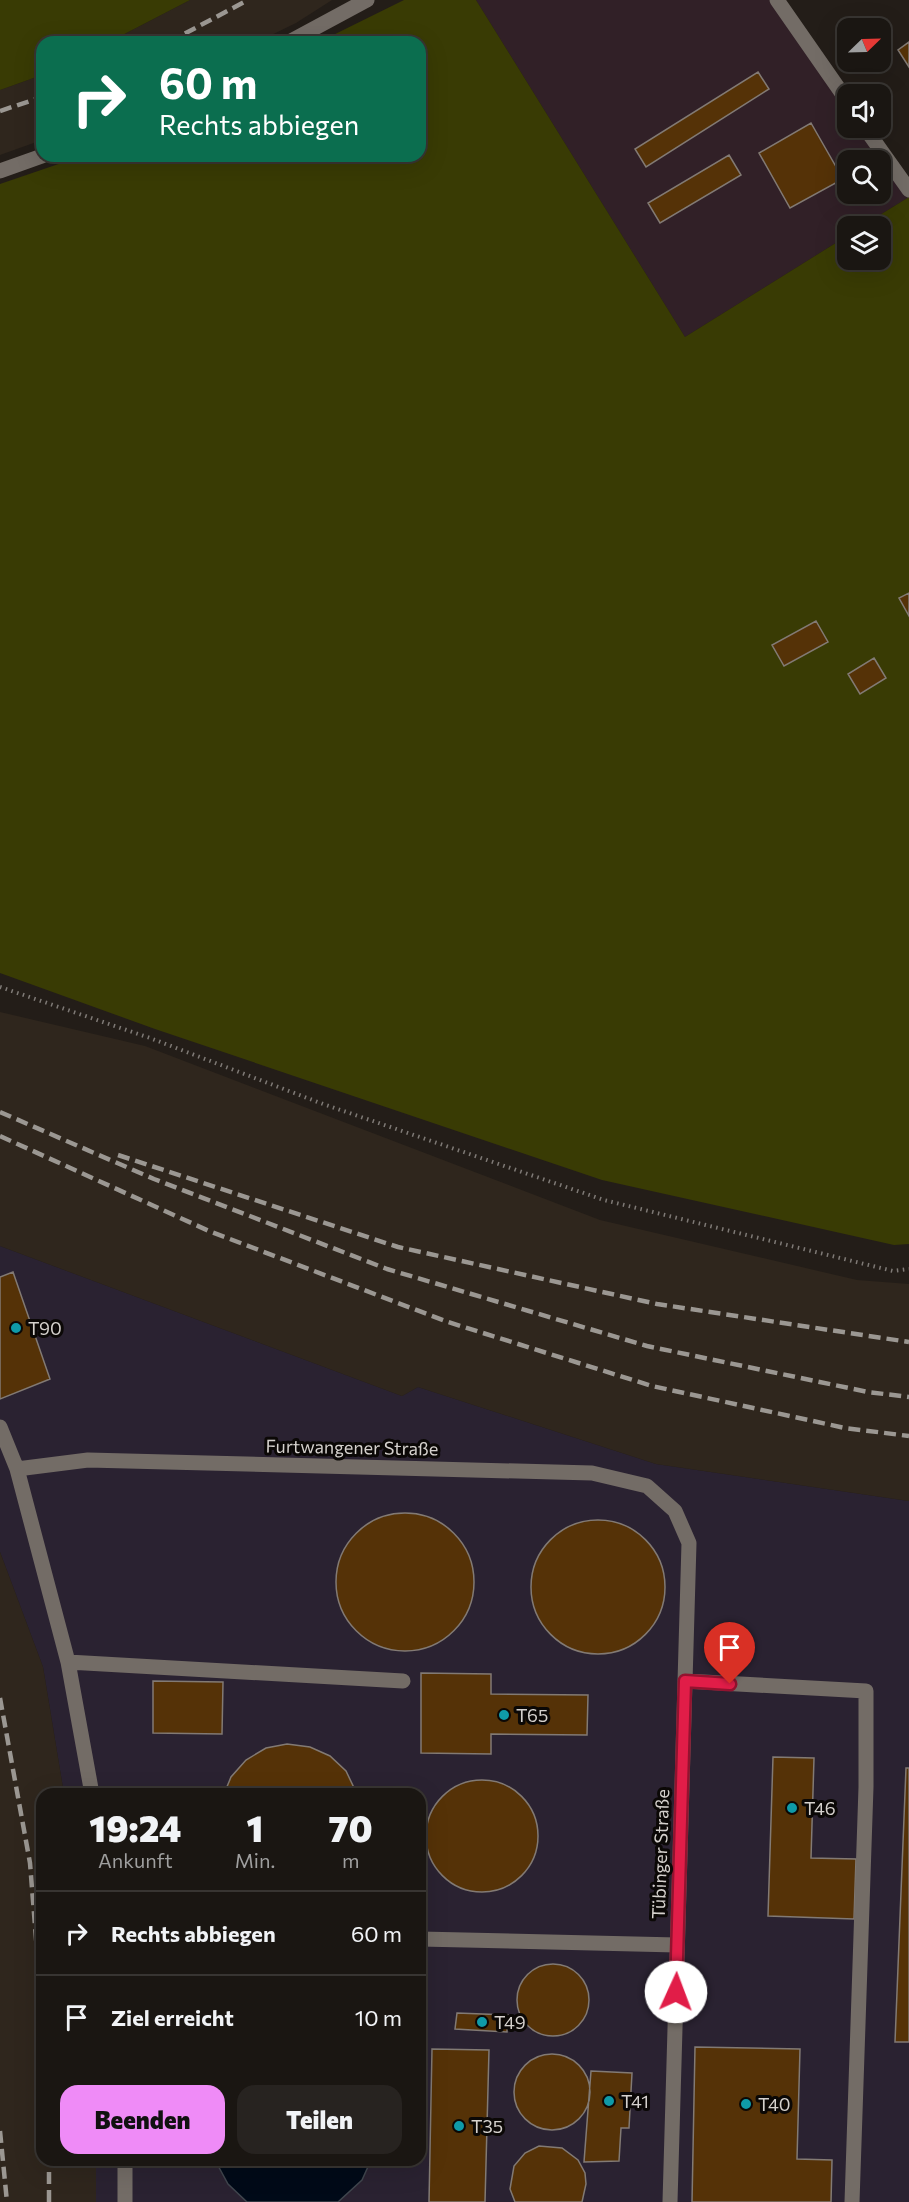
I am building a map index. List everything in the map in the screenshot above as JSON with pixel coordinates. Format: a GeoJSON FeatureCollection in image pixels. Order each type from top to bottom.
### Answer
{"type":"FeatureCollection","features":[{"type":"Feature","properties":{"kind":"street"},"geometry":{"type":"LineString","coordinates":[[300,36],[367,0]]}},
{"type":"Feature","properties":{"kind":"street"},"geometry":{"type":"LineString","coordinates":[[777,0],[837,86]]}},
{"type":"Feature","properties":{"kind":"street"},"geometry":{"type":"LineString","coordinates":[[872,138],[909,190]]}},
{"type":"Feature","properties":{"kind":"street"},"geometry":{"type":"LineString","coordinates":[[0,171],[36,158]]}},
{"type":"Feature","properties":{"kind":"street"},"geometry":{"type":"LineString","coordinates":[[0,1427],[17,1469],[68,1662],[91,1788]]}},
{"type":"Feature","properties":{"kind":"street","name":"Furtwangener Straße"},"geometry":{"type":"LineString","coordinates":[[17,1469],[88,1460],[592,1473],[647,1486],[675,1510]]}},
{"type":"Feature","properties":{"kind":"street","name":"Tübinger Straße"},"geometry":{"type":"LineString","coordinates":[[670,2202],[689,1543],[675,1510]]}},
{"type":"Feature","properties":{"kind":"street"},"geometry":{"type":"LineString","coordinates":[[68,1662],[403,1681]]}},
{"type":"Feature","properties":{"kind":"street"},"geometry":{"type":"LineString","coordinates":[[685,1681],[866,1691],[866,1787],[852,2202]]}},
{"type":"Feature","properties":{"kind":"street"},"geometry":{"type":"LineString","coordinates":[[426,1939],[677,1945]]}},
{"type":"Feature","properties":{"kind":"street"},"geometry":{"type":"LineString","coordinates":[[124,2202],[125,2166]]}},
{"type":"Feature","properties":{"kind":"path"},"geometry":{"type":"LineString","coordinates":[[0,987],[150,1038],[323,1104],[604,1200],[893,1270],[909,1269]]}},
{"type":"Feature","properties":{"kind":"shaded area"},"geometry":{"type":"Polygon","coordinates":[[[0,0],[190,0],[121,36],[36,36],[36,77],[0,90],[0,0]]]}},
{"type":"Feature","properties":{"kind":"shaded area"},"geometry":{"type":"Polygon","coordinates":[[[190,0],[332,0],[296,23],[269,36],[121,36],[190,0]]]}},
{"type":"Feature","properties":{"kind":"shaded area"},"geometry":{"type":"Polygon","coordinates":[[[404,0],[476,0],[685,337],[837,242],[837,270],[891,270],[891,216],[878,216],[909,197],[909,1244],[894,1245],[602,1180],[155,1029],[0,973],[0,184],[64,162],[426,162],[426,36],[331,36],[404,0]]]}},
{"type":"Feature","properties":{"kind":"shaded area"},"geometry":{"type":"Polygon","coordinates":[[[476,0],[777,0],[837,87],[837,138],[872,138],[881,150],[837,150],[837,204],[891,204],[891,165],[909,190],[909,197],[878,216],[837,216],[837,242],[685,337],[476,0]]]}},
{"type":"Feature","properties":{"kind":"shaded area"},"geometry":{"type":"Polygon","coordinates":[[[36,77],[36,142],[0,155],[0,90],[36,77]]]}},
{"type":"Feature","properties":{"kind":"shaded area"},"geometry":{"type":"Polygon","coordinates":[[[0,1012],[145,1046],[600,1220],[857,1280],[909,1284],[909,1501],[656,1464],[418,1387],[402,1396],[0,1246],[0,1012]]]}},
{"type":"Feature","properties":{"kind":"shaded area"},"geometry":{"type":"Polygon","coordinates":[[[0,1246],[402,1396],[418,1387],[656,1464],[909,1501],[909,2202],[96,2202],[96,2166],[426,2166],[426,1788],[63,1788],[43,1667],[0,1552],[0,1246]]]}},
{"type":"Feature","properties":{"kind":"shaded area"},"geometry":{"type":"Polygon","coordinates":[[[0,1552],[43,1667],[63,1788],[36,1788],[36,2166],[96,2166],[96,2202],[0,2202],[0,1552]]]}},
{"type":"Feature","properties":{"kind":"water"},"geometry":{"type":"Polygon","coordinates":[[[218,2166],[368,2166],[362,2180],[338,2202],[247,2202],[228,2184],[218,2166]]]}},
{"type":"Feature","properties":{"kind":"building"},"geometry":{"type":"Polygon","coordinates":[[[909,42],[909,67],[898,50],[909,42]]]}},
{"type":"Feature","properties":{"kind":"building"},"geometry":{"type":"Polygon","coordinates":[[[758,72],[769,89],[646,167],[635,149],[758,72]]]}},
{"type":"Feature","properties":{"kind":"building"},"geometry":{"type":"Polygon","coordinates":[[[811,123],[837,168],[837,182],[790,208],[759,153],[811,123]]]}},
{"type":"Feature","properties":{"kind":"building"},"geometry":{"type":"Polygon","coordinates":[[[729,155],[741,175],[660,223],[648,203],[729,155]]]}},
{"type":"Feature","properties":{"kind":"building"},"geometry":{"type":"Polygon","coordinates":[[[909,593],[909,616],[899,598],[909,593]]]}},
{"type":"Feature","properties":{"kind":"building"},"geometry":{"type":"Polygon","coordinates":[[[816,621],[828,642],[784,666],[772,645],[816,621]]]}},
{"type":"Feature","properties":{"kind":"building"},"geometry":{"type":"Polygon","coordinates":[[[874,658],[886,678],[860,694],[848,674],[874,658]]]}},
{"type":"Feature","properties":{"kind":"building","name":"T90"},"geometry":{"type":"Polygon","coordinates":[[[13,1272],[50,1379],[0,1399],[0,1277],[13,1272]]]}},
{"type":"Feature","properties":{"kind":"building"},"geometry":{"type":"Polygon","coordinates":[[[405,1513],[431,1519],[443,1525],[453,1534],[462,1544],[468,1556],[474,1582],[468,1608],[462,1620],[453,1630],[443,1639],[431,1645],[405,1651],[379,1645],[367,1639],[357,1630],[348,1620],[342,1608],[336,1582],[342,1556],[348,1544],[357,1534],[367,1525],[379,1519],[405,1513]]]}},
{"type":"Feature","properties":{"kind":"building"},"geometry":{"type":"Polygon","coordinates":[[[598,1520],[624,1525],[645,1540],[660,1561],[665,1587],[660,1613],[645,1634],[624,1649],[598,1654],[572,1649],[551,1634],[536,1613],[531,1587],[536,1561],[551,1540],[572,1525],[598,1520]]]}},
{"type":"Feature","properties":{"kind":"building","name":"T65"},"geometry":{"type":"Polygon","coordinates":[[[421,1673],[491,1674],[491,1694],[588,1695],[587,1735],[491,1734],[491,1754],[421,1753],[421,1673]]]}},
{"type":"Feature","properties":{"kind":"building"},"geometry":{"type":"Polygon","coordinates":[[[153,1681],[223,1682],[222,1734],[153,1733],[153,1681]]]}},
{"type":"Feature","properties":{"kind":"building"},"geometry":{"type":"Polygon","coordinates":[[[287,1744],[310,1747],[330,1756],[346,1771],[354,1788],[226,1788],[231,1777],[246,1760],[266,1748],[287,1744]]]}},
{"type":"Feature","properties":{"kind":"building","name":"T46"},"geometry":{"type":"Polygon","coordinates":[[[773,1757],[814,1758],[811,1858],[856,1859],[854,1919],[768,1916],[773,1757]]]}},
{"type":"Feature","properties":{"kind":"building"},"geometry":{"type":"Polygon","coordinates":[[[906,1768],[909,1768],[909,2042],[895,2042],[906,1768]]]}},
{"type":"Feature","properties":{"kind":"building"},"geometry":{"type":"Polygon","coordinates":[[[482,1780],[504,1784],[522,1796],[534,1814],[538,1836],[534,1858],[522,1876],[504,1888],[482,1892],[460,1888],[442,1876],[430,1858],[426,1836],[430,1814],[442,1796],[460,1784],[482,1780]]]}},
{"type":"Feature","properties":{"kind":"building"},"geometry":{"type":"Polygon","coordinates":[[[560,1964],[579,1974],[587,1986],[589,2000],[587,2014],[579,2026],[567,2034],[546,2036],[527,2026],[519,2014],[517,1993],[527,1974],[539,1966],[560,1964]]]}},
{"type":"Feature","properties":{"kind":"building","name":"T49"},"geometry":{"type":"Polygon","coordinates":[[[457,2013],[508,2015],[507,2032],[455,2029],[457,2013]]]}},
{"type":"Feature","properties":{"kind":"building","name":"T40"},"geometry":{"type":"Polygon","coordinates":[[[695,2047],[800,2049],[797,2159],[832,2160],[831,2202],[692,2202],[695,2047]]]}},
{"type":"Feature","properties":{"kind":"building","name":"T35"},"geometry":{"type":"Polygon","coordinates":[[[432,2049],[489,2050],[485,2202],[429,2202],[432,2049]]]}},
{"type":"Feature","properties":{"kind":"building"},"geometry":{"type":"Polygon","coordinates":[[[552,2054],[567,2057],[579,2065],[587,2077],[590,2092],[587,2107],[579,2119],[567,2127],[552,2130],[537,2127],[525,2119],[517,2107],[514,2092],[517,2077],[525,2065],[537,2057],[552,2054]]]}},
{"type":"Feature","properties":{"kind":"building","name":"T41"},"geometry":{"type":"Polygon","coordinates":[[[591,2071],[632,2073],[629,2128],[621,2128],[619,2161],[584,2162],[591,2071]]]}},
{"type":"Feature","properties":{"kind":"building"},"geometry":{"type":"Polygon","coordinates":[[[539,2146],[562,2148],[578,2160],[585,2173],[586,2184],[582,2202],[515,2202],[510,2189],[514,2166],[525,2153],[539,2146]]]}},
{"type":"Feature","properties":{"kind":"railway"},"geometry":{"type":"LineString","coordinates":[[180,36],[248,0]]}},
{"type":"Feature","properties":{"kind":"railway"},"geometry":{"type":"LineString","coordinates":[[0,111],[36,99]]}},
{"type":"Feature","properties":{"kind":"railway"},"geometry":{"type":"LineString","coordinates":[[0,1112],[154,1179],[387,1269],[647,1346],[868,1392],[909,1397]]}},
{"type":"Feature","properties":{"kind":"railway"},"geometry":{"type":"LineString","coordinates":[[0,1136],[209,1231],[448,1322],[652,1386],[845,1428],[909,1436]]}},
{"type":"Feature","properties":{"kind":"railway"},"geometry":{"type":"LineString","coordinates":[[118,1155],[398,1247],[657,1304],[909,1342]]}},
{"type":"Feature","properties":{"kind":"railway"},"geometry":{"type":"LineString","coordinates":[[0,1698],[30,1863],[36,1938]]}},
{"type":"Feature","properties":{"kind":"railway"},"geometry":{"type":"LineString","coordinates":[[0,2131],[7,2202]]}},
{"type":"Feature","properties":{"kind":"railway"},"geometry":{"type":"LineString","coordinates":[[49,2166],[49,2202]]}},
{"type":"Feature","properties":{"kind":"place","name":"T90"},"geometry":{"type":"Point","coordinates":[16,1328]}},
{"type":"Feature","properties":{"kind":"place","name":"T65"},"geometry":{"type":"Point","coordinates":[504,1715]}},
{"type":"Feature","properties":{"kind":"place","name":"T46"},"geometry":{"type":"Point","coordinates":[792,1808]}},
{"type":"Feature","properties":{"kind":"place","name":"T49"},"geometry":{"type":"Point","coordinates":[482,2022]}},
{"type":"Feature","properties":{"kind":"place","name":"T41"},"geometry":{"type":"Point","coordinates":[609,2101]}},
{"type":"Feature","properties":{"kind":"place","name":"T40"},"geometry":{"type":"Point","coordinates":[746,2104]}},
{"type":"Feature","properties":{"kind":"place","name":"T35"},"geometry":{"type":"Point","coordinates":[459,2126]}},
{"type":"Feature","properties":{"kind":"route"},"geometry":{"type":"LineString","coordinates":[[676,1992],[685,1681],[730,1684]]}}]}
